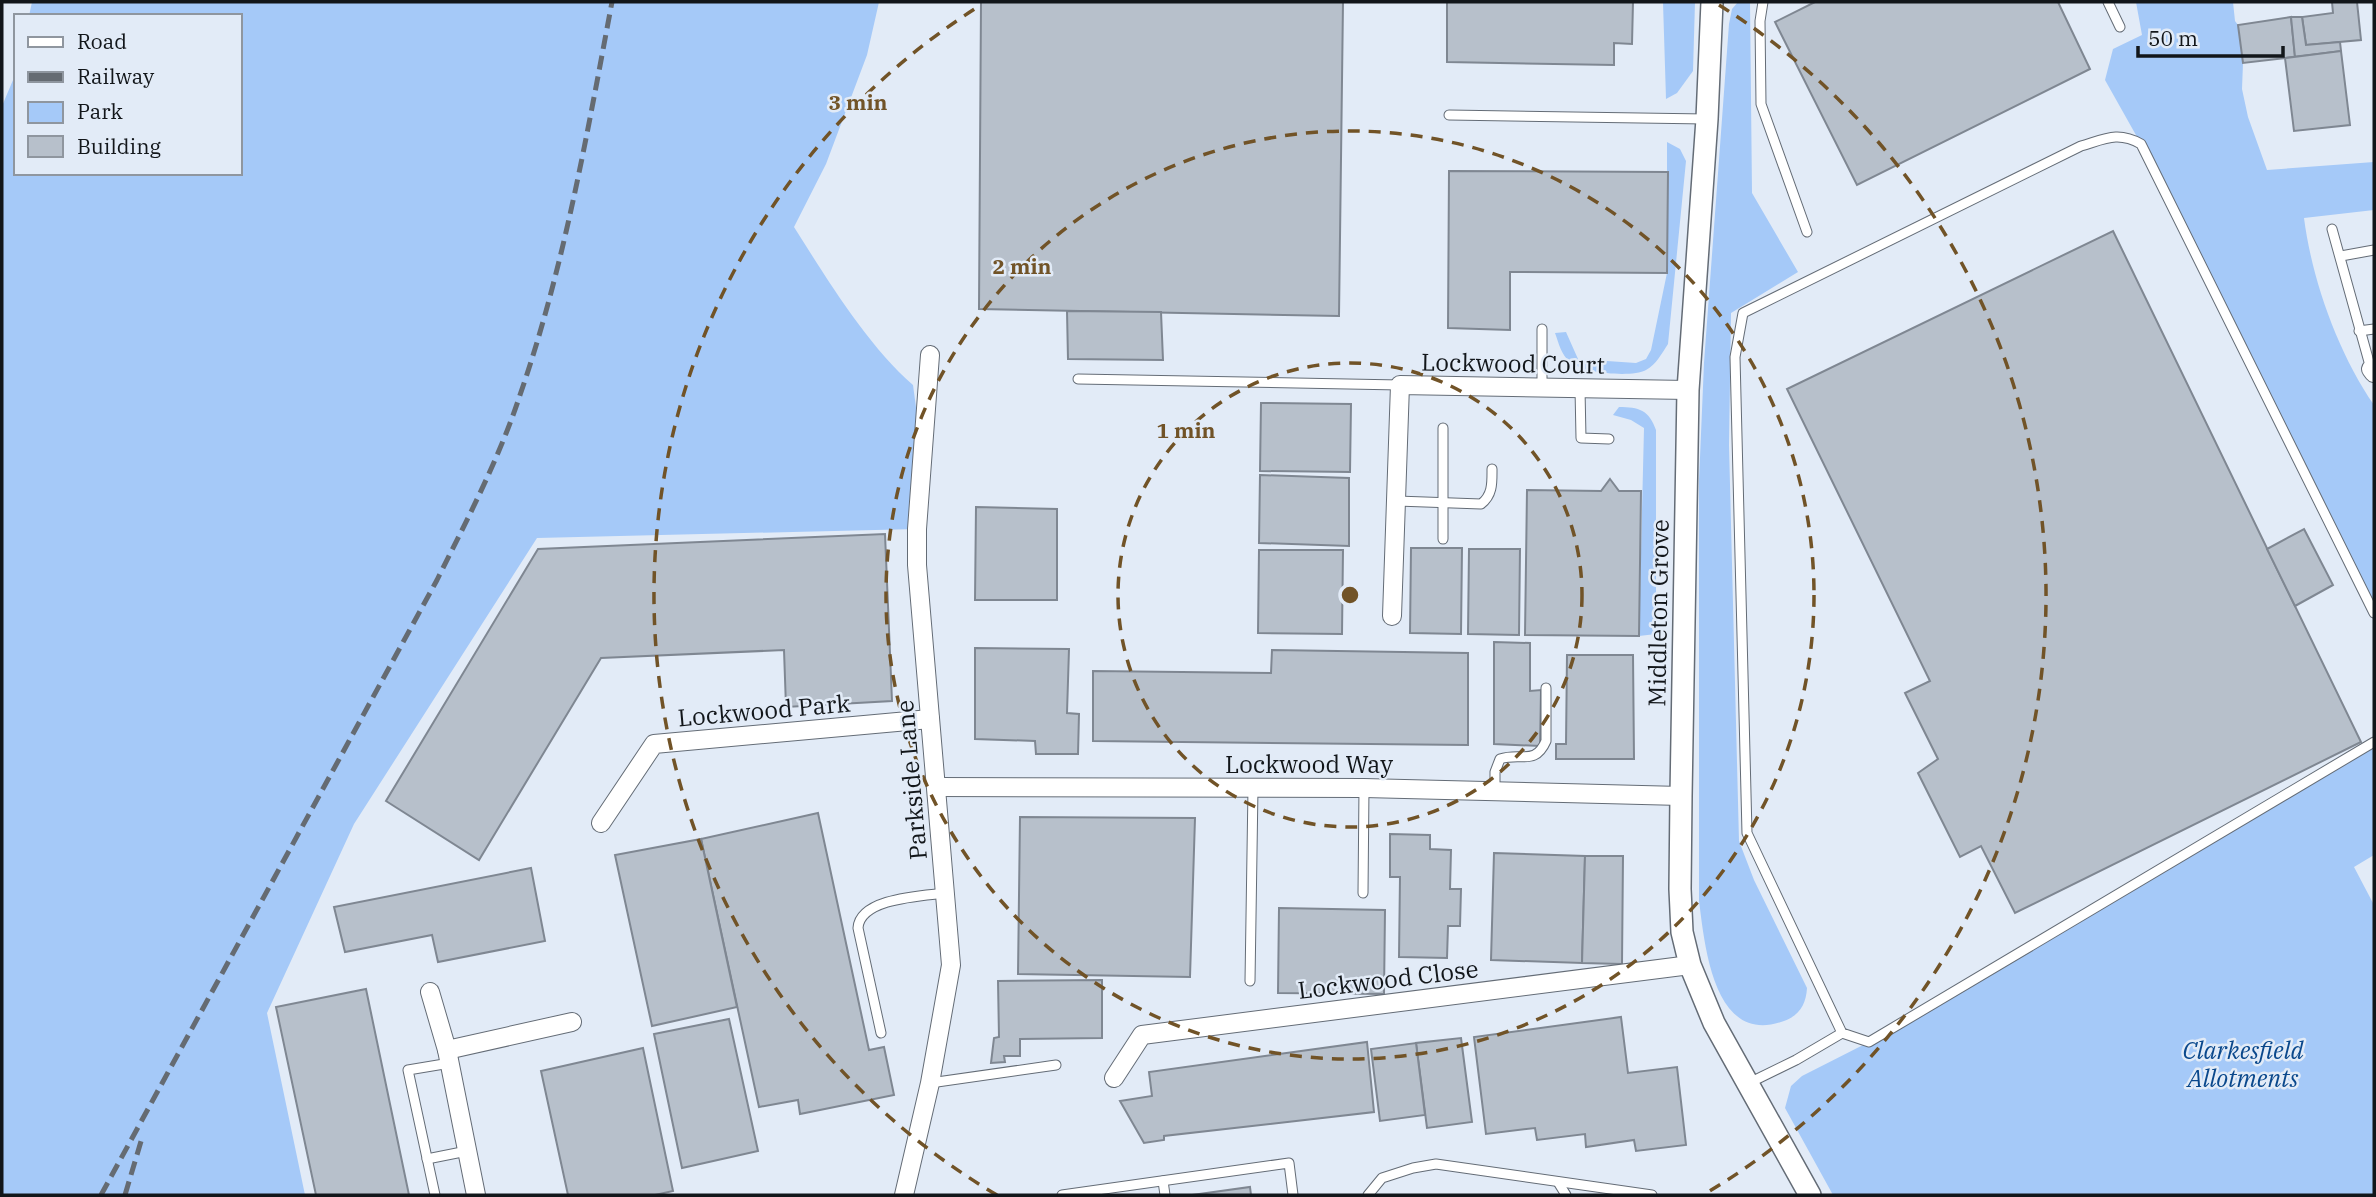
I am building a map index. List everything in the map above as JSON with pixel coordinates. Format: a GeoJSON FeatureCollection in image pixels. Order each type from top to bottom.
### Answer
{"type":"FeatureCollection","features":[{"type":"Feature","properties":{"kind":"street","name":"Middleton Grove"},"geometry":{"type":"LineString","coordinates":[[1712,2],[1707,119],[1688,390],[1681,796],[1682,932],[1690,965],[1714,1023],[1810,1195]]}},
{"type":"Feature","properties":{"kind":"street","name":"Parkside Lane"},"geometry":{"type":"LineString","coordinates":[[904,1195],[930,1083],[951,965],[917,565],[917,529],[930,355]]}},
{"type":"Feature","properties":{"kind":"street","name":"Lockwood Court"},"geometry":{"type":"LineString","coordinates":[[1392,616],[1400,385],[1688,390]]}},
{"type":"Feature","properties":{"kind":"street","name":"Lockwood Park"},"geometry":{"type":"LineString","coordinates":[[601,822],[654,744],[930,719]]}},
{"type":"Feature","properties":{"kind":"street","name":"Lockwood Way"},"geometry":{"type":"LineString","coordinates":[[937,787],[1364,788],[1681,796]]}},
{"type":"Feature","properties":{"kind":"street","name":"Lockwood Close"},"geometry":{"type":"LineString","coordinates":[[1114,1078],[1142,1035],[1690,965]]}},
{"type":"Feature","properties":{"kind":"street"},"geometry":{"type":"LineString","coordinates":[[430,992],[448,1056],[476,1195]]}},
{"type":"Feature","properties":{"kind":"street"},"geometry":{"type":"LineString","coordinates":[[448,1056],[572,1022]]}},
{"type":"Feature","properties":{"kind":"lane"},"geometry":{"type":"LineString","coordinates":[[1763,2],[1760,21],[1761,104],[1807,232]]}},
{"type":"Feature","properties":{"kind":"lane"},"geometry":{"type":"LineString","coordinates":[[2108,2],[2120,27]]}},
{"type":"Feature","properties":{"kind":"lane"},"geometry":{"type":"LineString","coordinates":[[1449,115],[1707,119]]}},
{"type":"Feature","properties":{"kind":"lane"},"geometry":{"type":"LineString","coordinates":[[2374,613],[2141,144],[2127,136],[2112,137],[2081,146],[1743,313],[1735,357],[1747,833],[1842,1033],[1868,1042],[2374,742]]}},
{"type":"Feature","properties":{"kind":"lane"},"geometry":{"type":"LineString","coordinates":[[2332,229],[2359,331],[2373,371]]}},
{"type":"Feature","properties":{"kind":"lane"},"geometry":{"type":"LineString","coordinates":[[2341,256],[2374,250]]}},
{"type":"Feature","properties":{"kind":"lane"},"geometry":{"type":"LineString","coordinates":[[1542,329],[1542,387]]}},
{"type":"Feature","properties":{"kind":"lane"},"geometry":{"type":"LineString","coordinates":[[2359,331],[2374,329]]}},
{"type":"Feature","properties":{"kind":"lane"},"geometry":{"type":"LineString","coordinates":[[1077,379],[1400,385]]}},
{"type":"Feature","properties":{"kind":"lane"},"geometry":{"type":"LineString","coordinates":[[1580,389],[1581,438],[1609,439]]}},
{"type":"Feature","properties":{"kind":"lane"},"geometry":{"type":"LineString","coordinates":[[1443,428],[1443,539]]}},
{"type":"Feature","properties":{"kind":"lane"},"geometry":{"type":"LineString","coordinates":[[1396,501],[1476,505],[1487,500],[1492,469]]}},
{"type":"Feature","properties":{"kind":"lane"},"geometry":{"type":"LineString","coordinates":[[1495,791],[1495,772],[1500,758],[1530,757],[1543,748],[1546,741],[1546,688]]}},
{"type":"Feature","properties":{"kind":"lane"},"geometry":{"type":"LineString","coordinates":[[1250,981],[1253,788]]}},
{"type":"Feature","properties":{"kind":"lane"},"geometry":{"type":"LineString","coordinates":[[1363,893],[1364,788]]}},
{"type":"Feature","properties":{"kind":"lane"},"geometry":{"type":"LineString","coordinates":[[881,1033],[858,928],[859,920],[865,912],[876,906],[905,898],[945,893]]}},
{"type":"Feature","properties":{"kind":"lane"},"geometry":{"type":"LineString","coordinates":[[1747,1084],[1842,1033]]}},
{"type":"Feature","properties":{"kind":"lane"},"geometry":{"type":"LineString","coordinates":[[435,1195],[408,1070],[448,1056]]}},
{"type":"Feature","properties":{"kind":"lane"},"geometry":{"type":"LineString","coordinates":[[930,1083],[1056,1065]]}},
{"type":"Feature","properties":{"kind":"lane"},"geometry":{"type":"LineString","coordinates":[[427,1159],[467,1151]]}},
{"type":"Feature","properties":{"kind":"lane"},"geometry":{"type":"LineString","coordinates":[[1062,1195],[1289,1163],[1293,1195]]}},
{"type":"Feature","properties":{"kind":"lane"},"geometry":{"type":"LineString","coordinates":[[1367,1195],[1382,1178],[1436,1164],[1652,1195]]}},
{"type":"Feature","properties":{"kind":"lane"},"geometry":{"type":"LineString","coordinates":[[1163,1181],[1165,1195]]}},
{"type":"Feature","properties":{"kind":"lane"},"geometry":{"type":"LineString","coordinates":[[1558,1182],[1566,1195]]}},
{"type":"Feature","properties":{"kind":"green space"},"geometry":{"type":"Polygon","coordinates":[[[32,2],[879,2],[867,55],[826,164],[794,227],[864,331],[913,385],[922,452],[917,529],[537,538],[354,824],[267,1013],[305,1195],[2,1195],[2,106],[14,78],[14,175],[242,175],[242,14],[29,14],[32,2]]]}},
{"type":"Feature","properties":{"kind":"green space"},"geometry":{"type":"Polygon","coordinates":[[[1663,2],[1695,2],[1693,71],[1677,93],[1666,99],[1663,2]]]}},
{"type":"Feature","properties":{"kind":"green space"},"geometry":{"type":"Polygon","coordinates":[[[1738,2],[1750,2],[1752,193],[1798,272],[1731,313],[1729,445],[1739,841],[1754,880],[1807,988],[1804,1004],[1794,1016],[1784,1021],[1760,1025],[1742,1020],[1728,1007],[1718,988],[1710,966],[1699,901],[1699,481],[1704,363],[1729,24],[1732,9],[1738,2]]]}},
{"type":"Feature","properties":{"kind":"green space"},"geometry":{"type":"Polygon","coordinates":[[[2136,2],[2233,2],[2243,63],[2242,89],[2248,117],[2267,170],[2374,162],[2374,210],[2304,218],[2313,266],[2328,315],[2349,363],[2374,405],[2374,613],[2141,144],[2105,80],[2113,49],[2142,35],[2136,2]]]}},
{"type":"Feature","properties":{"kind":"green space"},"geometry":{"type":"Polygon","coordinates":[[[1667,142],[1680,149],[1686,161],[1668,344],[1653,365],[1639,372],[1607,373],[1576,366],[1564,356],[1555,333],[1566,332],[1578,359],[1636,363],[1646,359],[1651,350],[1667,273],[1667,142]]]}},
{"type":"Feature","properties":{"kind":"green space"},"geometry":{"type":"Polygon","coordinates":[[[1619,407],[1642,411],[1650,418],[1656,430],[1656,634],[1639,636],[1644,428],[1631,420],[1613,415],[1619,407]]]}},
{"type":"Feature","properties":{"kind":"green space","name":"Clarkesfield Allotments"},"geometry":{"type":"Polygon","coordinates":[[[2374,742],[2374,855],[2354,867],[2374,905],[2374,1195],[1833,1195],[1785,1108],[1791,1086],[1802,1076],[1869,1042],[2374,742]]]}},
{"type":"Feature","properties":{"kind":"building"},"geometry":{"type":"Polygon","coordinates":[[[981,2],[1343,2],[1339,316],[979,309],[981,2]]]}},
{"type":"Feature","properties":{"kind":"building"},"geometry":{"type":"Polygon","coordinates":[[[1447,2],[1633,2],[1632,44],[1614,43],[1614,65],[1447,62],[1447,2]]]}},
{"type":"Feature","properties":{"kind":"building"},"geometry":{"type":"Polygon","coordinates":[[[1815,2],[2058,2],[2090,69],[1857,185],[1775,22],[1815,2]]]}},
{"type":"Feature","properties":{"kind":"building"},"geometry":{"type":"Polygon","coordinates":[[[2332,2],[2357,2],[2361,40],[2306,45],[2302,17],[2333,13],[2332,2]]]}},
{"type":"Feature","properties":{"kind":"building"},"geometry":{"type":"Polygon","coordinates":[[[2291,17],[2295,57],[2243,63],[2238,25],[2291,17]]]}},
{"type":"Feature","properties":{"kind":"building"},"geometry":{"type":"Polygon","coordinates":[[[2291,17],[2302,17],[2306,45],[2340,42],[2341,51],[2295,57],[2291,17]]]}},
{"type":"Feature","properties":{"kind":"building"},"geometry":{"type":"Polygon","coordinates":[[[2341,51],[2350,125],[2294,131],[2285,58],[2341,51]]]}},
{"type":"Feature","properties":{"kind":"building"},"geometry":{"type":"Polygon","coordinates":[[[1449,171],[1668,172],[1667,273],[1510,272],[1510,330],[1448,328],[1449,171]]]}},
{"type":"Feature","properties":{"kind":"building"},"geometry":{"type":"Polygon","coordinates":[[[2113,231],[2361,742],[2015,913],[1981,846],[1960,857],[1918,773],[1938,759],[1905,693],[1930,681],[1787,389],[2113,231]]]}},
{"type":"Feature","properties":{"kind":"building"},"geometry":{"type":"Polygon","coordinates":[[[1067,311],[1161,312],[1163,360],[1068,359],[1067,311]]]}},
{"type":"Feature","properties":{"kind":"building"},"geometry":{"type":"Polygon","coordinates":[[[1261,403],[1351,404],[1350,472],[1260,471],[1261,403]]]}},
{"type":"Feature","properties":{"kind":"building"},"geometry":{"type":"Polygon","coordinates":[[[1260,475],[1349,478],[1349,546],[1259,543],[1260,475]]]}},
{"type":"Feature","properties":{"kind":"building"},"geometry":{"type":"Polygon","coordinates":[[[1610,479],[1619,491],[1641,491],[1639,636],[1525,635],[1527,490],[1601,491],[1610,479]]]}},
{"type":"Feature","properties":{"kind":"building"},"geometry":{"type":"Polygon","coordinates":[[[976,507],[1057,509],[1057,600],[975,600],[976,507]]]}},
{"type":"Feature","properties":{"kind":"building"},"geometry":{"type":"Polygon","coordinates":[[[2304,529],[2333,585],[2295,606],[2267,549],[2304,529]]]}},
{"type":"Feature","properties":{"kind":"building"},"geometry":{"type":"Polygon","coordinates":[[[885,534],[892,701],[786,707],[784,650],[601,658],[479,860],[386,801],[538,549],[885,534]]]}},
{"type":"Feature","properties":{"kind":"building"},"geometry":{"type":"Polygon","coordinates":[[[1411,548],[1462,548],[1461,634],[1410,633],[1411,548]]]}},
{"type":"Feature","properties":{"kind":"building"},"geometry":{"type":"Polygon","coordinates":[[[1469,549],[1520,549],[1519,635],[1468,634],[1469,549]]]}},
{"type":"Feature","properties":{"kind":"building"},"geometry":{"type":"Polygon","coordinates":[[[1259,550],[1343,550],[1342,634],[1258,633],[1259,550]]]}},
{"type":"Feature","properties":{"kind":"building"},"geometry":{"type":"Polygon","coordinates":[[[1494,642],[1530,643],[1530,691],[1541,690],[1540,746],[1494,744],[1494,642]]]}},
{"type":"Feature","properties":{"kind":"building"},"geometry":{"type":"Polygon","coordinates":[[[975,648],[1069,649],[1067,713],[1079,714],[1078,754],[1036,754],[1035,741],[975,739],[975,648]]]}},
{"type":"Feature","properties":{"kind":"building"},"geometry":{"type":"Polygon","coordinates":[[[1272,650],[1468,653],[1468,745],[1093,741],[1093,671],[1271,673],[1272,650]]]}},
{"type":"Feature","properties":{"kind":"building"},"geometry":{"type":"Polygon","coordinates":[[[1567,655],[1633,655],[1634,759],[1556,759],[1556,744],[1566,744],[1567,655]]]}},
{"type":"Feature","properties":{"kind":"building"},"geometry":{"type":"Polygon","coordinates":[[[818,813],[869,1050],[884,1047],[894,1095],[800,1114],[798,1100],[759,1107],[701,839],[818,813]]]}},
{"type":"Feature","properties":{"kind":"building"},"geometry":{"type":"Polygon","coordinates":[[[1020,817],[1195,818],[1190,977],[1018,974],[1020,817]]]}},
{"type":"Feature","properties":{"kind":"building"},"geometry":{"type":"Polygon","coordinates":[[[1390,834],[1430,835],[1430,849],[1451,850],[1450,889],[1461,889],[1460,926],[1448,926],[1447,958],[1399,957],[1400,877],[1390,877],[1390,834]]]}},
{"type":"Feature","properties":{"kind":"building"},"geometry":{"type":"Polygon","coordinates":[[[701,839],[737,1007],[652,1026],[615,855],[701,839]]]}},
{"type":"Feature","properties":{"kind":"building"},"geometry":{"type":"Polygon","coordinates":[[[1494,853],[1585,856],[1582,963],[1491,960],[1494,853]]]}},
{"type":"Feature","properties":{"kind":"building"},"geometry":{"type":"Polygon","coordinates":[[[1585,856],[1623,856],[1622,964],[1582,963],[1585,856]]]}},
{"type":"Feature","properties":{"kind":"building"},"geometry":{"type":"Polygon","coordinates":[[[531,868],[545,941],[438,962],[432,935],[345,952],[334,907],[531,868]]]}},
{"type":"Feature","properties":{"kind":"building"},"geometry":{"type":"Polygon","coordinates":[[[1279,908],[1385,910],[1384,994],[1278,993],[1279,908]]]}},
{"type":"Feature","properties":{"kind":"building"},"geometry":{"type":"Polygon","coordinates":[[[1102,980],[1102,1038],[1020,1039],[1020,1056],[1004,1056],[1005,1062],[991,1063],[994,1038],[999,1037],[998,981],[1102,980]]]}},
{"type":"Feature","properties":{"kind":"building"},"geometry":{"type":"Polygon","coordinates":[[[366,989],[409,1195],[316,1195],[276,1007],[366,989]]]}},
{"type":"Feature","properties":{"kind":"building"},"geometry":{"type":"Polygon","coordinates":[[[1621,1017],[1628,1073],[1677,1067],[1686,1145],[1636,1151],[1634,1140],[1586,1147],[1585,1134],[1537,1140],[1535,1128],[1486,1134],[1474,1037],[1621,1017]]]}},
{"type":"Feature","properties":{"kind":"building"},"geometry":{"type":"Polygon","coordinates":[[[729,1019],[758,1151],[682,1168],[654,1034],[729,1019]]]}},
{"type":"Feature","properties":{"kind":"building"},"geometry":{"type":"Polygon","coordinates":[[[1461,1038],[1472,1122],[1427,1128],[1416,1043],[1461,1038]]]}},
{"type":"Feature","properties":{"kind":"building"},"geometry":{"type":"Polygon","coordinates":[[[1367,1042],[1374,1112],[1164,1136],[1164,1140],[1144,1143],[1120,1101],[1152,1096],[1149,1072],[1367,1042]]]}},
{"type":"Feature","properties":{"kind":"building"},"geometry":{"type":"Polygon","coordinates":[[[1416,1043],[1425,1115],[1380,1121],[1371,1049],[1416,1043]]]}},
{"type":"Feature","properties":{"kind":"building"},"geometry":{"type":"Polygon","coordinates":[[[643,1048],[673,1191],[655,1195],[568,1195],[541,1071],[643,1048]]]}},
{"type":"Feature","properties":{"kind":"building"},"geometry":{"type":"Polygon","coordinates":[[[1250,1187],[1251,1195],[1192,1195],[1250,1187]]]}},
{"type":"Feature","properties":{"kind":"railway"},"geometry":{"type":"LineString","coordinates":[[101,1195],[437,580],[492,466],[512,419],[536,347],[562,250],[612,2]]}},
{"type":"Feature","properties":{"kind":"railway"},"geometry":{"type":"LineString","coordinates":[[125,1195],[142,1138]]}}]}
